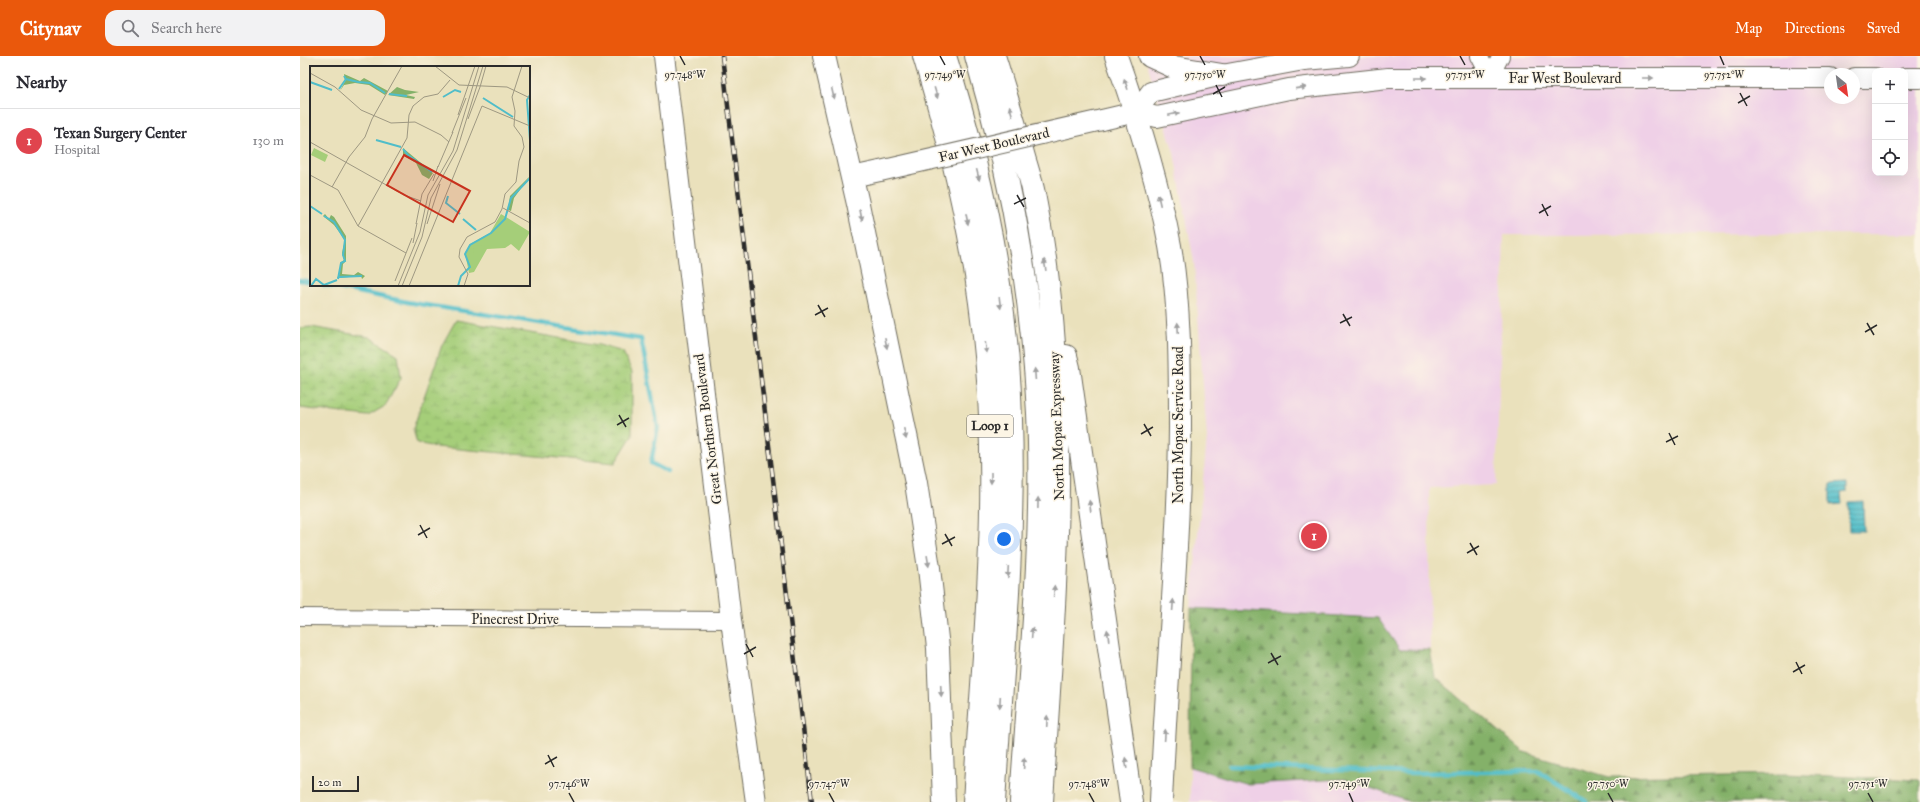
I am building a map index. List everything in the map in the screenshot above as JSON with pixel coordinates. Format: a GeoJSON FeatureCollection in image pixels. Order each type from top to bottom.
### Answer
{"type":"FeatureCollection","features":[{"type":"Feature","properties":{"kind":"main road"},"geometry":{"type":"LineString","coordinates":[[824,56],[852,177],[916,483],[929,568],[938,648],[944,802]]}},
{"type":"Feature","properties":{"kind":"main road","name":"Loop 1"},"geometry":{"type":"LineString","coordinates":[[924,56],[941,112],[961,193],[976,266],[987,356],[991,453],[991,515],[974,802]]}},
{"type":"Feature","properties":{"kind":"main road"},"geometry":{"type":"LineString","coordinates":[[945,56],[958,97],[982,190],[1006,342],[1011,418],[1011,524],[994,802]]}},
{"type":"Feature","properties":{"kind":"main road"},"geometry":{"type":"LineString","coordinates":[[976,56],[1008,182],[1021,253],[1032,337],[1038,413],[1038,522],[1022,802]]}},
{"type":"Feature","properties":{"kind":"main road","name":"North Mopac Expressway"},"geometry":{"type":"LineString","coordinates":[[994,56],[1034,193],[1051,303],[1056,358],[1059,449],[1059,524],[1042,802]]}},
{"type":"Feature","properties":{"kind":"main road","name":"North Mopac Service Road"},"geometry":{"type":"LineString","coordinates":[[1116,56],[1147,147],[1170,246],[1177,316],[1180,381],[1180,459],[1161,802]]}},
{"type":"Feature","properties":{"kind":"main road"},"geometry":{"type":"LineString","coordinates":[[1150,56],[1174,67],[1222,75]]}},
{"type":"Feature","properties":{"kind":"main road"},"geometry":{"type":"LineString","coordinates":[[1051,303],[1070,368],[1131,802]]}},
{"type":"Feature","properties":{"kind":"street","name":"Great Northern Boulevard"},"geometry":{"type":"LineString","coordinates":[[664,56],[731,620],[756,802]]}},
{"type":"Feature","properties":{"kind":"street"},"geometry":{"type":"LineString","coordinates":[[1136,112],[1151,92],[1222,75],[1304,60],[1349,56]]}},
{"type":"Feature","properties":{"kind":"street"},"geometry":{"type":"LineString","coordinates":[[1479,56],[1490,77]]}},
{"type":"Feature","properties":{"kind":"street"},"geometry":{"type":"LineString","coordinates":[[1490,77],[1501,56]]}},
{"type":"Feature","properties":{"kind":"street","name":"Far West Boulevard"},"geometry":{"type":"LineString","coordinates":[[852,177],[1136,112],[1157,117],[1289,89],[1388,78],[1824,78]]}},
{"type":"Feature","properties":{"kind":"street"},"geometry":{"type":"LineString","coordinates":[[1860,78],[1872,78]]}},
{"type":"Feature","properties":{"kind":"street"},"geometry":{"type":"LineString","coordinates":[[1908,78],[1920,78]]}},
{"type":"Feature","properties":{"kind":"street","name":"Pinecrest Drive"},"geometry":{"type":"LineString","coordinates":[[300,617],[731,620]]}},
{"type":"Feature","properties":{"kind":"shaded area"},"geometry":{"type":"Polygon","coordinates":[[[1145,56],[1920,56],[1920,234],[1504,235],[1496,485],[1429,488],[1430,650],[1400,650],[1378,618],[1191,608],[1207,438],[1194,262],[1174,153],[1145,56]]]}},
{"type":"Feature","properties":{"kind":"shaded area"},"geometry":{"type":"Polygon","coordinates":[[[1190,767],[1248,784],[1345,779],[1410,802],[1190,802],[1190,767]]]}},
{"type":"Feature","properties":{"kind":"green space"},"geometry":{"type":"Polygon","coordinates":[[[456,320],[599,345],[623,352],[632,372],[632,436],[615,463],[436,447],[417,443],[413,429],[442,345],[456,320]]]}},
{"type":"Feature","properties":{"kind":"green space"},"geometry":{"type":"Polygon","coordinates":[[[311,327],[369,337],[398,355],[401,378],[385,406],[368,416],[300,408],[300,328],[311,327]]]}},
{"type":"Feature","properties":{"kind":"green space"},"geometry":{"type":"Polygon","coordinates":[[[1191,608],[1378,618],[1400,650],[1430,650],[1435,677],[1524,752],[1609,777],[1785,774],[1920,780],[1920,802],[1410,802],[1345,779],[1248,784],[1190,767],[1191,608]]]}},
{"type":"Feature","properties":{"kind":"water"},"geometry":{"type":"Polygon","coordinates":[[[1847,483],[1847,492],[1841,493],[1842,504],[1830,505],[1830,484],[1847,483]]]}},
{"type":"Feature","properties":{"kind":"water"},"geometry":{"type":"Polygon","coordinates":[[[1863,501],[1864,531],[1849,531],[1848,502],[1863,501]]]}},
{"type":"Feature","properties":{"kind":"waterway"},"geometry":{"type":"LineString","coordinates":[[300,280],[310,282]]}},
{"type":"Feature","properties":{"kind":"waterway"},"geometry":{"type":"LineString","coordinates":[[329,286],[407,302],[641,339],[658,427],[651,463],[668,472]]}},
{"type":"Feature","properties":{"kind":"waterway"},"geometry":{"type":"LineString","coordinates":[[1229,766],[1415,773],[1538,771],[1587,802]]}},
{"type":"Feature","properties":{"kind":"railway"},"geometry":{"type":"LineString","coordinates":[[722,56],[812,802]]}},
{"type":"Feature","properties":{"kind":"place","name":"Texan Surgery Center"},"geometry":{"type":"Point","coordinates":[1314,536]}}]}
